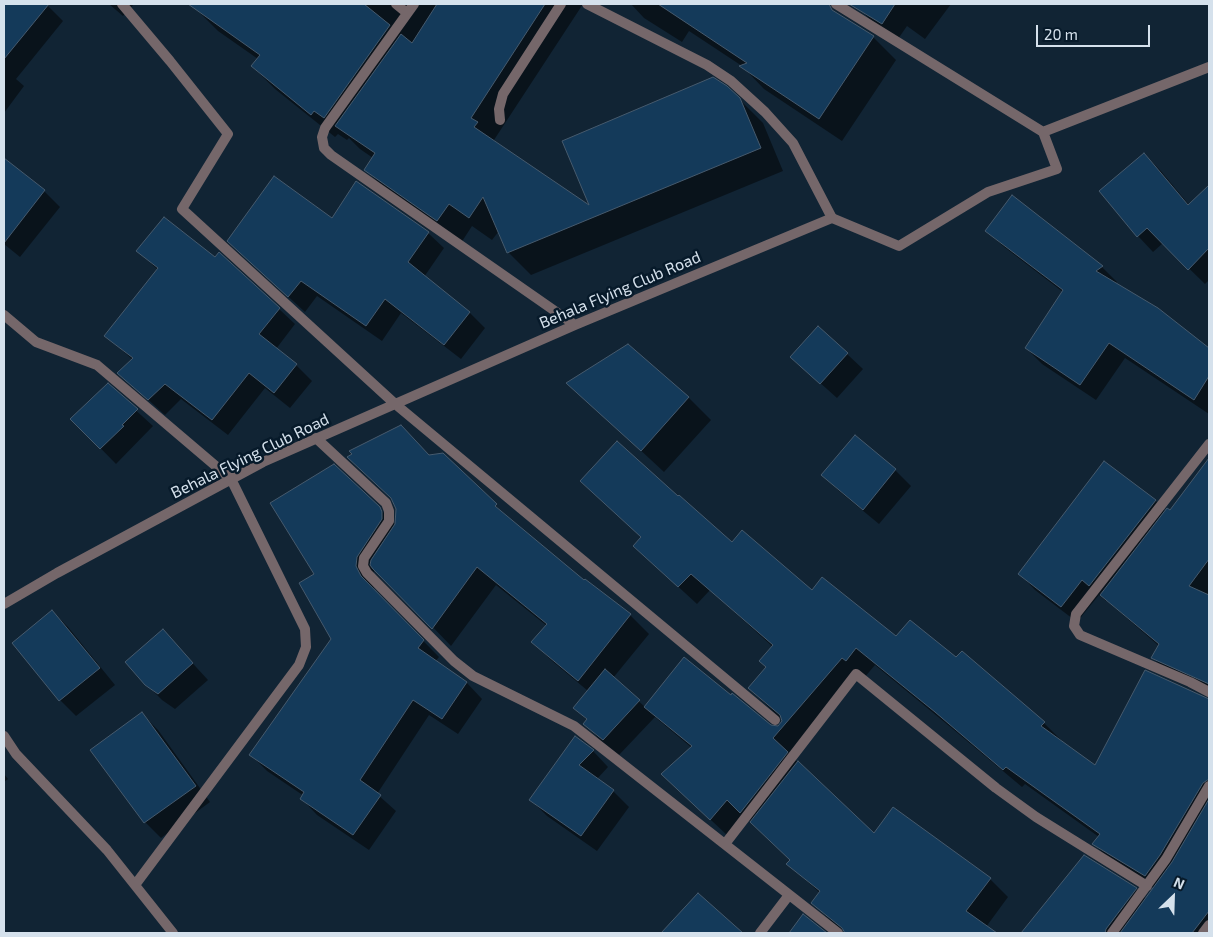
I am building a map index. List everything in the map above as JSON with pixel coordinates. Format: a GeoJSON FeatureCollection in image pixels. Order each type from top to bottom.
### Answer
{"type":"FeatureCollection","features":[{"type":"Feature","properties":{"kind":"street"},"geometry":{"type":"LineString","coordinates":[[122,4],[228,134],[182,209],[394,403],[775,720]]}},
{"type":"Feature","properties":{"kind":"street"},"geometry":{"type":"LineString","coordinates":[[396,4],[408,13]]}},
{"type":"Feature","properties":{"kind":"street"},"geometry":{"type":"LineString","coordinates":[[414,4],[325,128],[322,136],[324,148],[330,155],[575,325]]}},
{"type":"Feature","properties":{"kind":"street"},"geometry":{"type":"LineString","coordinates":[[500,120],[499,109],[503,94],[561,4]]}},
{"type":"Feature","properties":{"kind":"street"},"geometry":{"type":"LineString","coordinates":[[587,4],[707,65],[731,81],[765,112],[793,143],[832,218],[899,246],[988,192],[1057,169],[1043,132],[836,4]]}},
{"type":"Feature","properties":{"kind":"street"},"geometry":{"type":"LineString","coordinates":[[1043,132],[1209,67]]}},
{"type":"Feature","properties":{"kind":"street","name":"Behala Flying Club Road"},"geometry":{"type":"LineString","coordinates":[[4,604],[57,573],[263,462],[575,325],[832,218]]}},
{"type":"Feature","properties":{"kind":"street"},"geometry":{"type":"LineString","coordinates":[[4,315],[36,342],[97,365],[231,479],[305,629],[306,648],[298,665],[135,885]]}},
{"type":"Feature","properties":{"kind":"street"},"geometry":{"type":"LineString","coordinates":[[316,438],[386,503],[389,521],[364,558],[363,566],[367,573],[454,661],[473,676],[574,726],[838,933]]}},
{"type":"Feature","properties":{"kind":"street"},"geometry":{"type":"LineString","coordinates":[[1209,444],[1076,614],[1074,626],[1080,635],[1209,692]]}},
{"type":"Feature","properties":{"kind":"street"},"geometry":{"type":"LineString","coordinates":[[725,844],[856,674],[996,788],[1036,818],[1147,886]]}},
{"type":"Feature","properties":{"kind":"street"},"geometry":{"type":"LineString","coordinates":[[4,736],[16,754],[107,850],[173,933]]}},
{"type":"Feature","properties":{"kind":"street"},"geometry":{"type":"LineString","coordinates":[[1112,933],[1166,860],[1209,786]]}},
{"type":"Feature","properties":{"kind":"street"},"geometry":{"type":"LineString","coordinates":[[760,933],[789,895]]}},
{"type":"Feature","properties":{"kind":"street"},"geometry":{"type":"LineString","coordinates":[[1203,933],[1209,925]]}},
{"type":"Feature","properties":{"kind":"building"},"geometry":{"type":"Polygon","coordinates":[[[4,4],[49,4],[4,59],[4,4]]]}},
{"type":"Feature","properties":{"kind":"building"},"geometry":{"type":"Polygon","coordinates":[[[188,4],[364,4],[390,25],[324,118],[314,111],[311,115],[251,66],[260,55],[188,4]]]}},
{"type":"Feature","properties":{"kind":"building"},"geometry":{"type":"Polygon","coordinates":[[[437,4],[545,4],[471,118],[478,122],[474,127],[589,205],[562,141],[713,77],[740,98],[761,148],[507,253],[483,197],[469,218],[449,204],[437,221],[364,170],[375,153],[335,126],[401,34],[412,43],[437,4]]]}},
{"type":"Feature","properties":{"kind":"building"},"geometry":{"type":"Polygon","coordinates":[[[658,4],[829,4],[832,10],[874,36],[819,119],[739,66],[747,63],[658,4]]]}},
{"type":"Feature","properties":{"kind":"building"},"geometry":{"type":"Polygon","coordinates":[[[849,4],[895,4],[882,24],[849,4]]]}},
{"type":"Feature","properties":{"kind":"building"},"geometry":{"type":"Polygon","coordinates":[[[1144,153],[1188,205],[1209,185],[1209,248],[1188,270],[1147,228],[1137,237],[1099,191],[1144,153]]]}},
{"type":"Feature","properties":{"kind":"building"},"geometry":{"type":"Polygon","coordinates":[[[4,158],[45,190],[4,243],[4,158]]]}},
{"type":"Feature","properties":{"kind":"building"},"geometry":{"type":"Polygon","coordinates":[[[274,176],[332,218],[356,181],[429,232],[408,262],[470,312],[444,345],[385,299],[366,326],[301,281],[288,297],[227,241],[274,176]]]}},
{"type":"Feature","properties":{"kind":"building"},"geometry":{"type":"Polygon","coordinates":[[[1012,195],[1103,266],[1096,271],[1158,308],[1209,348],[1209,376],[1194,400],[1109,343],[1080,385],[1025,348],[1063,290],[985,231],[1012,195]]]}},
{"type":"Feature","properties":{"kind":"building"},"geometry":{"type":"Polygon","coordinates":[[[164,217],[215,257],[219,252],[280,308],[259,334],[297,364],[274,393],[249,373],[212,420],[165,384],[148,400],[117,373],[133,358],[104,336],[158,268],[136,251],[164,217]]]}},
{"type":"Feature","properties":{"kind":"building"},"geometry":{"type":"Polygon","coordinates":[[[818,326],[848,353],[820,384],[790,357],[818,326]]]}},
{"type":"Feature","properties":{"kind":"building"},"geometry":{"type":"Polygon","coordinates":[[[628,344],[689,397],[641,451],[566,383],[628,344]]]}},
{"type":"Feature","properties":{"kind":"building"},"geometry":{"type":"Polygon","coordinates":[[[108,383],[138,409],[122,425],[124,426],[100,449],[70,419],[108,383]]]}},
{"type":"Feature","properties":{"kind":"building"},"geometry":{"type":"Polygon","coordinates":[[[401,425],[429,455],[443,453],[497,504],[495,506],[584,580],[631,614],[578,681],[531,642],[547,624],[477,567],[432,629],[370,565],[371,560],[395,524],[396,509],[391,498],[347,457],[352,454],[349,451],[401,425]]]}},
{"type":"Feature","properties":{"kind":"building"},"geometry":{"type":"Polygon","coordinates":[[[855,435],[896,469],[863,510],[821,475],[855,435]]]}},
{"type":"Feature","properties":{"kind":"building"},"geometry":{"type":"Polygon","coordinates":[[[617,441],[732,542],[742,530],[812,590],[822,577],[896,636],[910,620],[956,657],[962,651],[1045,722],[1041,726],[1095,765],[1145,670],[1209,699],[1209,779],[1203,783],[1160,855],[1145,876],[1092,844],[1100,834],[1006,767],[1003,770],[856,648],[846,661],[842,658],[773,738],[788,752],[740,813],[727,800],[710,820],[661,774],[692,746],[644,707],[684,657],[771,725],[778,726],[782,721],[780,715],[748,688],[766,667],[759,661],[773,645],[691,574],[678,587],[633,546],[641,537],[580,481],[617,441]]]}},
{"type":"Feature","properties":{"kind":"building"},"geometry":{"type":"Polygon","coordinates":[[[1209,458],[1209,559],[1189,586],[1209,595],[1209,684],[1151,658],[1159,644],[1100,595],[1167,508],[1170,510],[1209,458]]]}},
{"type":"Feature","properties":{"kind":"building"},"geometry":{"type":"Polygon","coordinates":[[[1104,461],[1156,500],[1089,586],[1082,580],[1061,607],[1018,574],[1104,461]]]}},
{"type":"Feature","properties":{"kind":"building"},"geometry":{"type":"Polygon","coordinates":[[[334,464],[380,507],[382,512],[382,519],[357,557],[356,566],[361,576],[424,640],[418,648],[467,682],[442,719],[413,700],[360,780],[381,795],[353,835],[300,799],[304,792],[249,755],[331,639],[299,583],[314,574],[270,503],[334,464]]]}},
{"type":"Feature","properties":{"kind":"building"},"geometry":{"type":"Polygon","coordinates":[[[52,610],[100,668],[59,701],[12,643],[52,610]]]}},
{"type":"Feature","properties":{"kind":"building"},"geometry":{"type":"Polygon","coordinates":[[[163,629],[193,663],[158,694],[145,685],[125,662],[163,629]]]}},
{"type":"Feature","properties":{"kind":"building"},"geometry":{"type":"Polygon","coordinates":[[[605,669],[640,700],[603,740],[583,724],[587,719],[573,708],[605,669]]]}},
{"type":"Feature","properties":{"kind":"building"},"geometry":{"type":"Polygon","coordinates":[[[142,712],[196,786],[144,823],[90,750],[142,712]]]}},
{"type":"Feature","properties":{"kind":"building"},"geometry":{"type":"Polygon","coordinates":[[[575,736],[594,750],[579,765],[614,790],[581,836],[529,800],[575,736]]]}},
{"type":"Feature","properties":{"kind":"building"},"geometry":{"type":"Polygon","coordinates":[[[798,761],[874,833],[893,807],[991,878],[966,911],[997,933],[845,933],[842,928],[811,903],[820,891],[786,864],[790,860],[750,822],[798,761]]]}},
{"type":"Feature","properties":{"kind":"building"},"geometry":{"type":"Polygon","coordinates":[[[1209,799],[1209,911],[1192,933],[1120,933],[1172,862],[1209,799]]]}},
{"type":"Feature","properties":{"kind":"building"},"geometry":{"type":"Polygon","coordinates":[[[1084,855],[1137,888],[1106,929],[1105,933],[1021,933],[1084,855]]]}},
{"type":"Feature","properties":{"kind":"building"},"geometry":{"type":"Polygon","coordinates":[[[698,893],[743,933],[661,933],[698,893]]]}},
{"type":"Feature","properties":{"kind":"building"},"geometry":{"type":"Polygon","coordinates":[[[803,914],[827,933],[789,933],[803,914]]]}}]}
